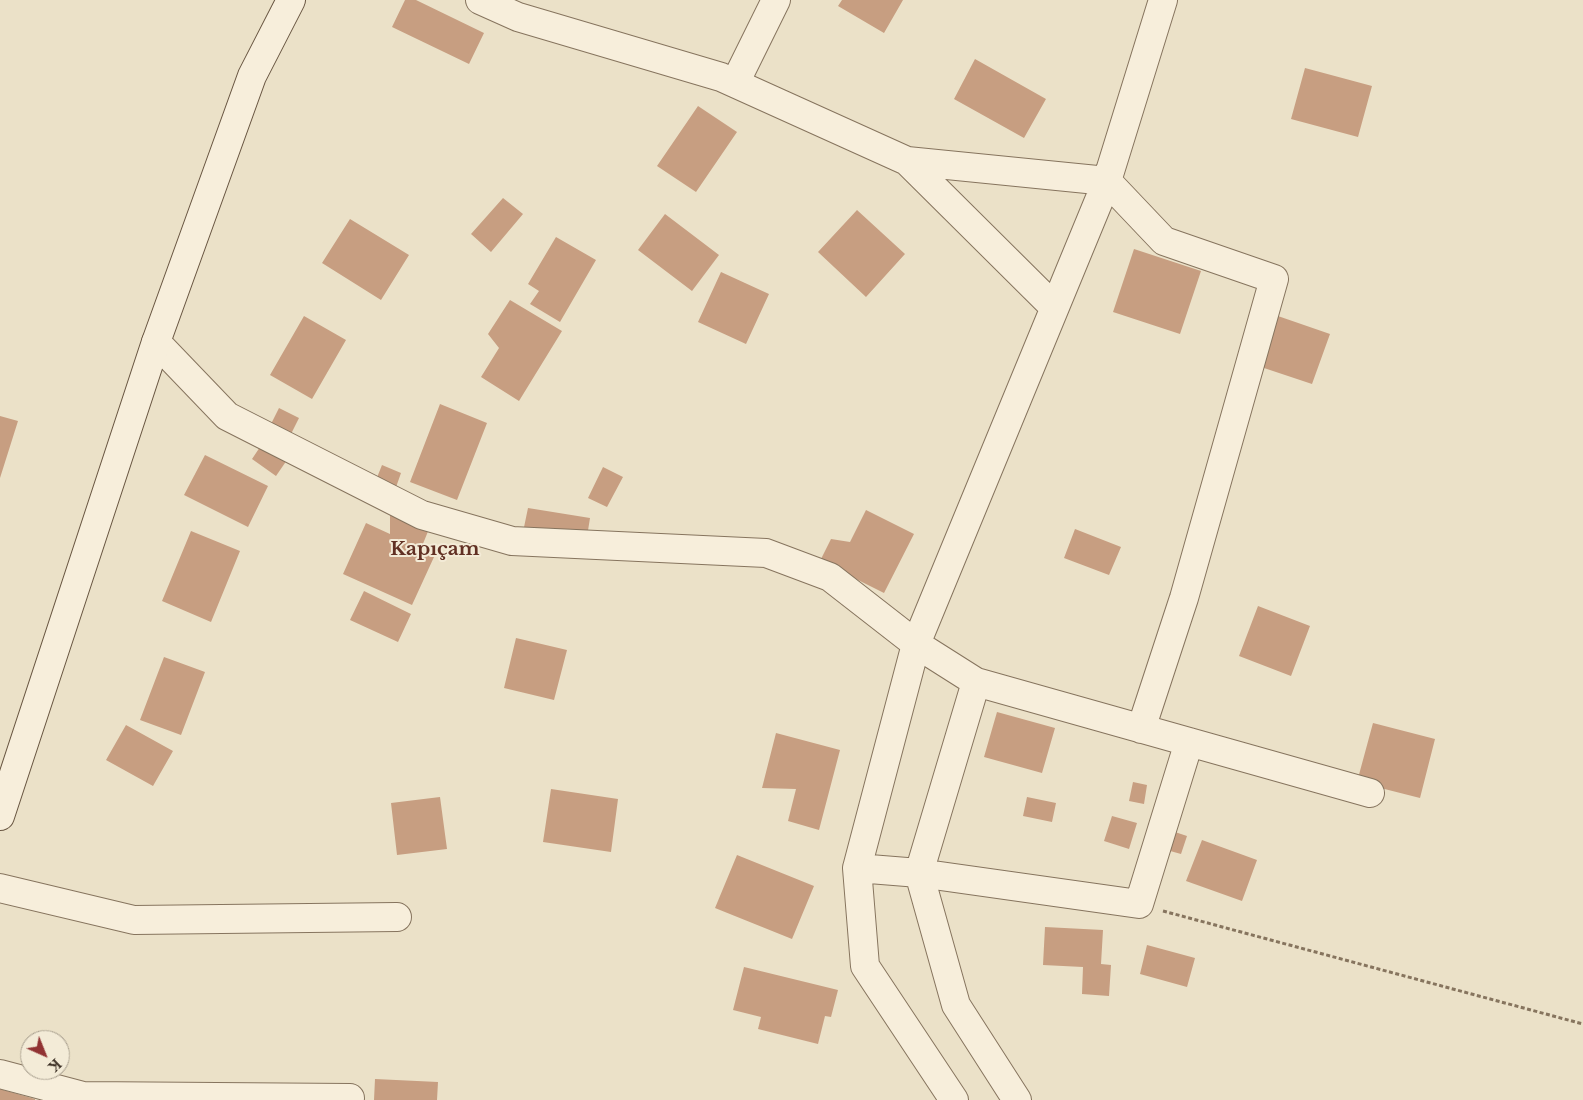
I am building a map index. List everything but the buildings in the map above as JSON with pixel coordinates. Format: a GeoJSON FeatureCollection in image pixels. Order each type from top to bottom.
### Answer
{"type":"FeatureCollection","features":[{"type":"Feature","properties":{"kind":"street"},"geometry":{"type":"LineString","coordinates":[[0,816],[156,342],[252,76],[291,0]]}},
{"type":"Feature","properties":{"kind":"street"},"geometry":{"type":"LineString","coordinates":[[480,0],[518,17],[735,83],[907,160],[1107,182],[1164,241],[1274,279],[1184,598],[1141,728]]}},
{"type":"Feature","properties":{"kind":"street"},"geometry":{"type":"LineString","coordinates":[[735,83],[776,0]]}},
{"type":"Feature","properties":{"kind":"street"},"geometry":{"type":"LineString","coordinates":[[954,1100],[865,966],[857,868],[916,644],[1054,306],[1107,182],[1163,0]]}},
{"type":"Feature","properties":{"kind":"street"},"geometry":{"type":"LineString","coordinates":[[907,160],[1054,306]]}},
{"type":"Feature","properties":{"kind":"street"},"geometry":{"type":"LineString","coordinates":[[156,342],[227,416],[422,515],[512,541],[766,553],[830,577],[916,644],[976,682],[1370,793]]}},
{"type":"Feature","properties":{"kind":"street"},"geometry":{"type":"LineString","coordinates":[[976,682],[918,873],[956,1005],[1017,1100]]}},
{"type":"Feature","properties":{"kind":"street"},"geometry":{"type":"LineString","coordinates":[[857,868],[918,873],[1139,904],[1189,742]]}},
{"type":"Feature","properties":{"kind":"street"},"geometry":{"type":"LineString","coordinates":[[0,888],[134,920],[396,917]]}},
{"type":"Feature","properties":{"kind":"street"},"geometry":{"type":"LineString","coordinates":[[0,1074],[83,1096],[350,1098]]}},
{"type":"Feature","properties":{"kind":"path"},"geometry":{"type":"LineString","coordinates":[[1139,904],[1583,1024]]}},
{"type":"Feature","properties":{"kind":"district","name":"Kapıçam"},"geometry":{"type":"Point","coordinates":[435,550]}}]}
